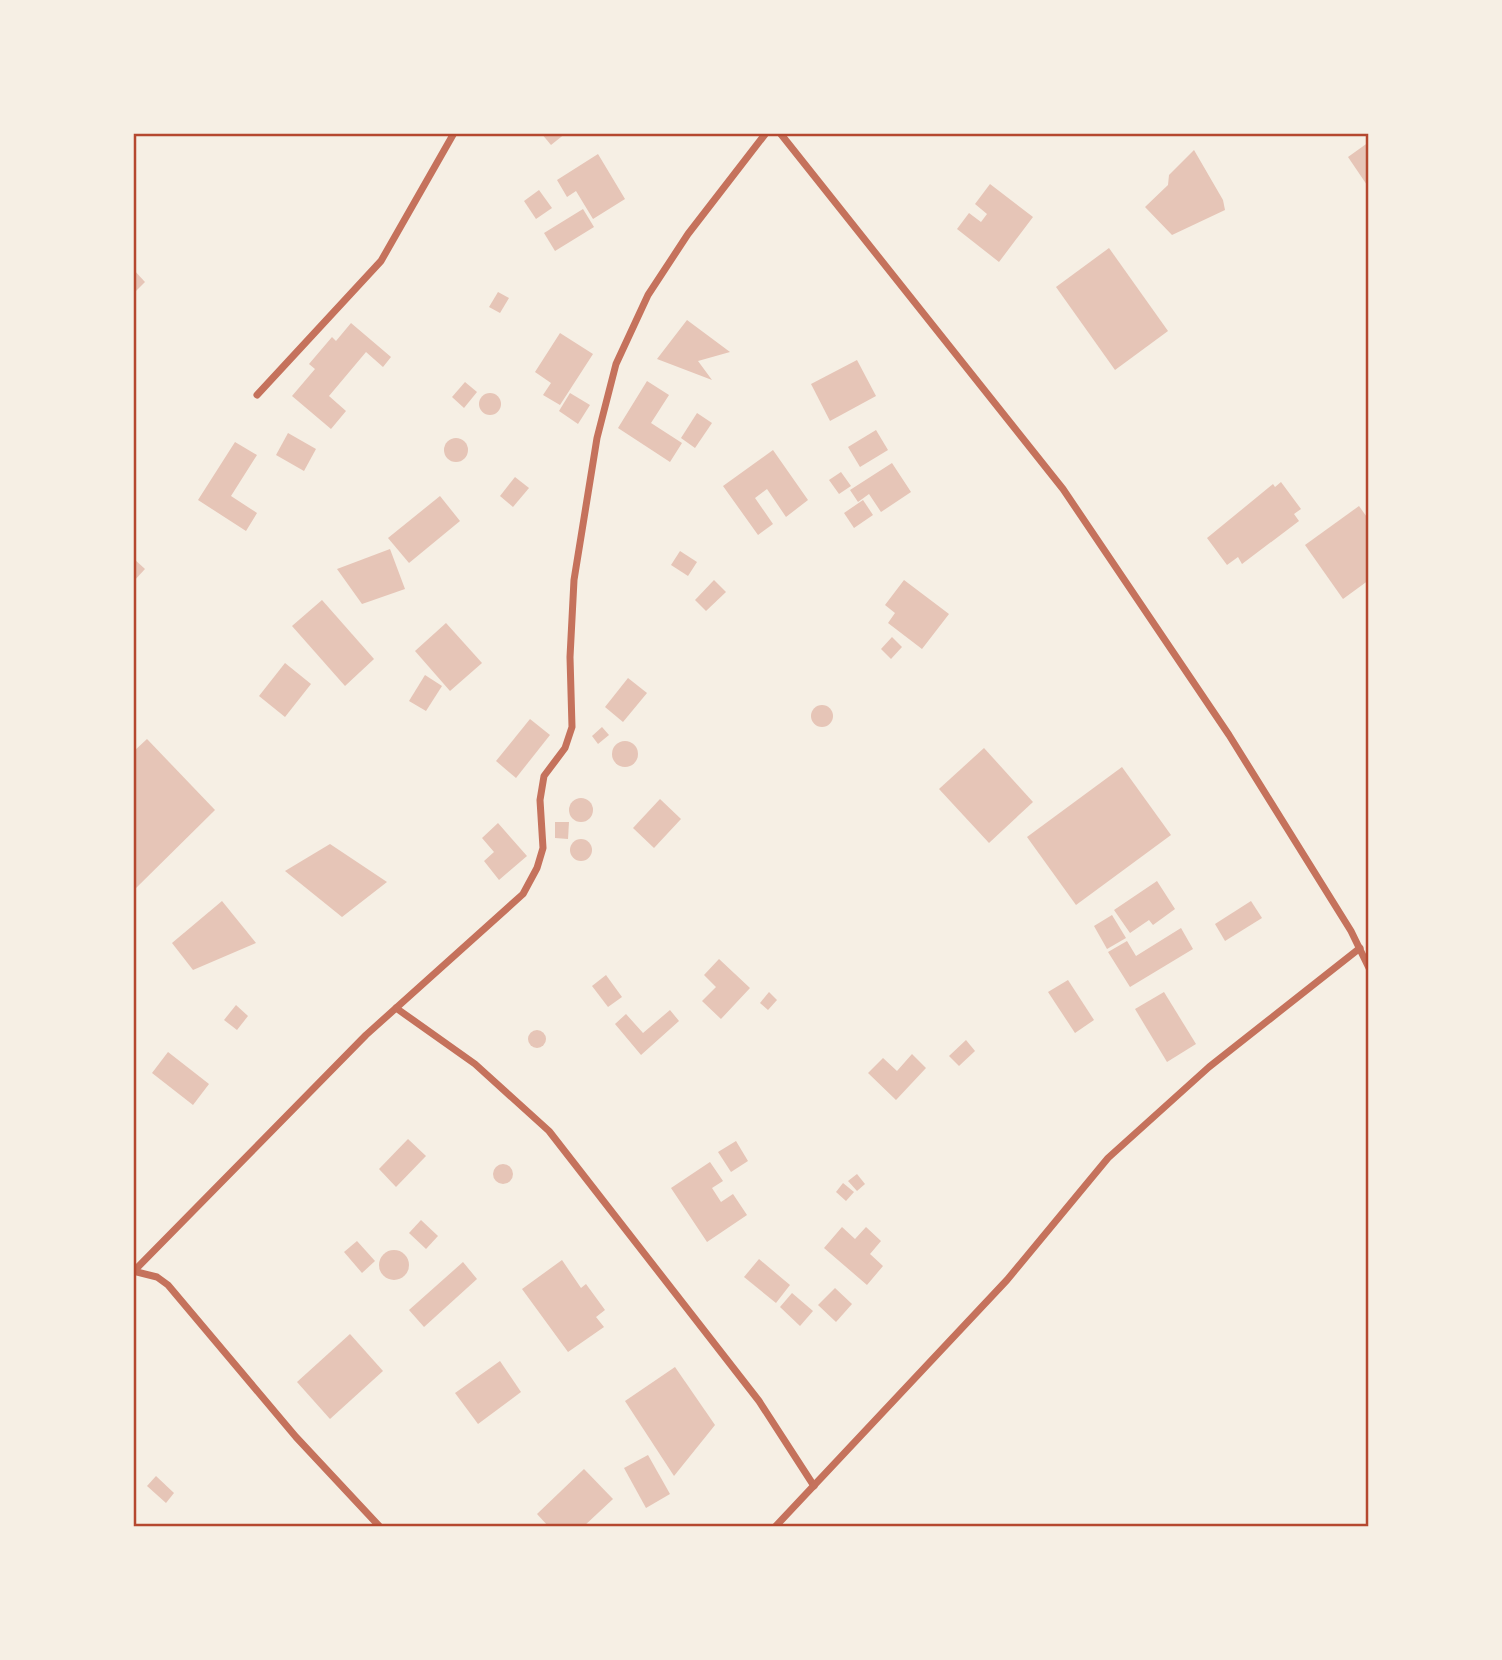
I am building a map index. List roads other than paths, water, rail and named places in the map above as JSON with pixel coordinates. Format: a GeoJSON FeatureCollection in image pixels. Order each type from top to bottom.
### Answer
{"type":"FeatureCollection","features":[{"type":"Feature","properties":{"kind":"street"},"geometry":{"type":"LineString","coordinates":[[257,395],[381,261],[454,133]]}},
{"type":"Feature","properties":{"kind":"street"},"geometry":{"type":"LineString","coordinates":[[133,1271],[396,1007],[523,894],[537,868],[543,848],[540,800],[544,776],[565,748],[572,727],[570,657],[574,580],[597,438],[616,363],[654,285],[688,234],[766,133]]}},
{"type":"Feature","properties":{"kind":"street"},"geometry":{"type":"LineString","coordinates":[[780,133],[1063,489],[1229,735],[1360,948],[1369,968]]}},
{"type":"Feature","properties":{"kind":"street"},"geometry":{"type":"LineString","coordinates":[[775,1527],[1007,1280],[1108,1158],[1209,1067],[1360,948]]}},
{"type":"Feature","properties":{"kind":"street"},"geometry":{"type":"LineString","coordinates":[[396,1007],[475,1064],[549,1131],[759,1401],[814,1486]]}},
{"type":"Feature","properties":{"kind":"street"},"geometry":{"type":"LineString","coordinates":[[133,1271],[157,1277],[183,1301],[296,1437],[380,1527]]}}]}
